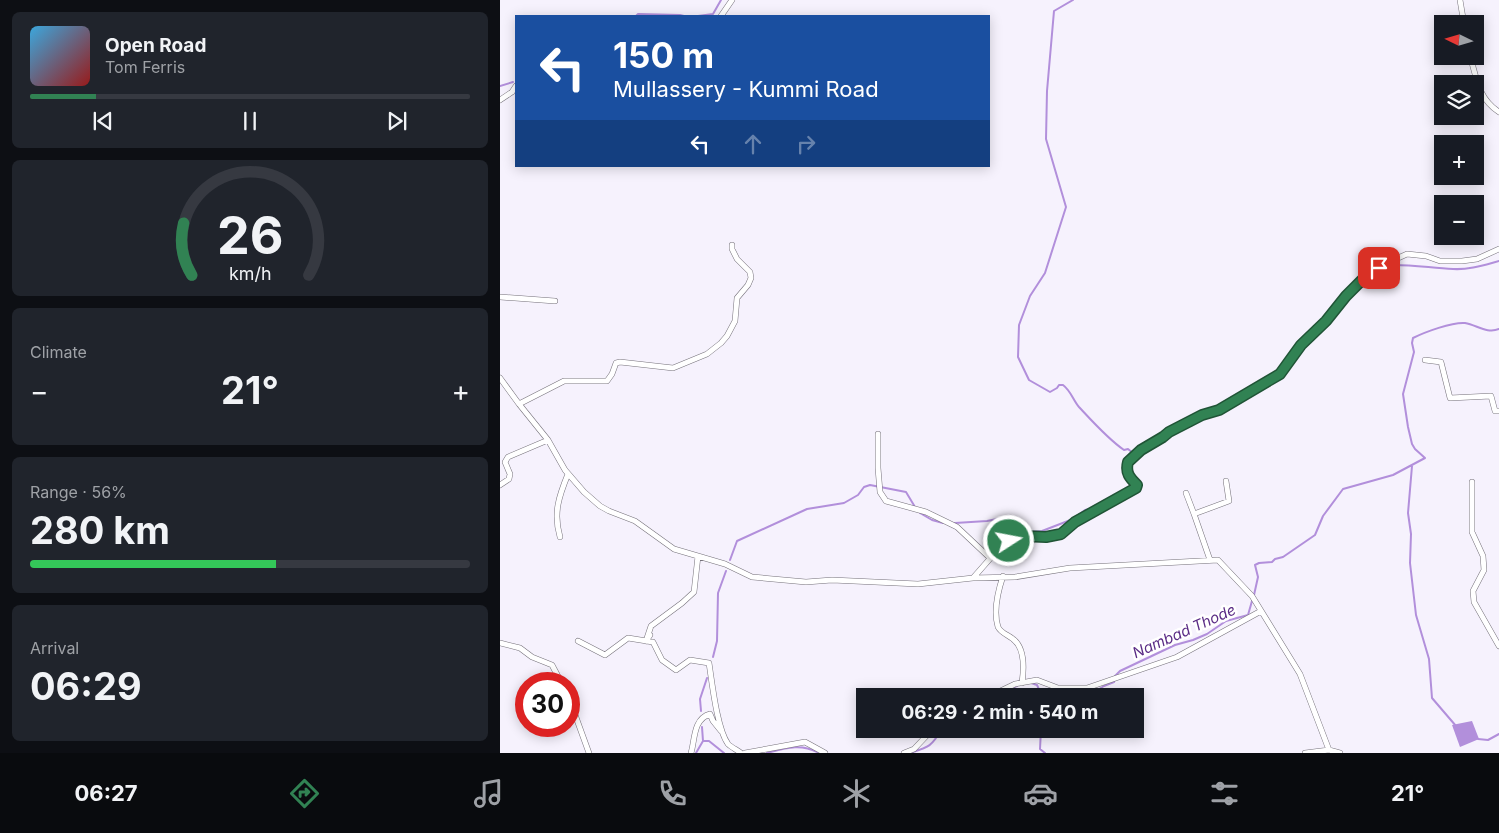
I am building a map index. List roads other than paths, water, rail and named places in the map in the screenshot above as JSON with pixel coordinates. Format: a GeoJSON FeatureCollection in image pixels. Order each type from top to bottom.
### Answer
{"type":"FeatureCollection","features":[{"type":"Feature","properties":{"kind":"street"},"geometry":{"type":"LineString","coordinates":[[722,15],[732,0]]}},
{"type":"Feature","properties":{"kind":"street"},"geometry":{"type":"LineString","coordinates":[[1460,0],[1462,15]]}},
{"type":"Feature","properties":{"kind":"street"},"geometry":{"type":"LineString","coordinates":[[1473,65],[1485,101],[1499,112]]}},
{"type":"Feature","properties":{"kind":"street"},"geometry":{"type":"LineString","coordinates":[[500,100],[512,92],[515,88]]}},
{"type":"Feature","properties":{"kind":"street"},"geometry":{"type":"LineString","coordinates":[[519,404],[564,381],[607,381],[616,363],[673,368],[707,354],[728,336],[735,321],[737,298],[746,288],[751,278],[750,272],[737,259],[732,245]]}},
{"type":"Feature","properties":{"kind":"street"},"geometry":{"type":"LineString","coordinates":[[973,578],[990,558],[1009,541],[1031,535],[1046,537],[1061,534],[1075,522],[1136,488],[1137,485],[1127,471],[1128,462],[1141,450],[1189,421],[1219,410],[1280,374],[1301,345],[1374,269],[1407,254],[1440,260],[1462,261],[1477,259],[1499,249]]}},
{"type":"Feature","properties":{"kind":"street"},"geometry":{"type":"LineString","coordinates":[[500,296],[554,301]]}},
{"type":"Feature","properties":{"kind":"street"},"geometry":{"type":"LineString","coordinates":[[1424,360],[1441,362],[1450,398],[1491,396],[1495,411],[1499,411]]}},
{"type":"Feature","properties":{"kind":"street"},"geometry":{"type":"LineString","coordinates":[[500,378],[548,440],[568,474],[600,506],[636,521],[674,549],[725,564],[752,577],[806,582],[832,580],[918,584],[1015,576],[1079,568],[1218,560],[1252,596],[1300,674],[1329,750]]}},
{"type":"Feature","properties":{"kind":"street"},"geometry":{"type":"LineString","coordinates":[[878,434],[880,492],[886,501],[926,512],[957,527],[990,558]]}},
{"type":"Feature","properties":{"kind":"street"},"geometry":{"type":"LineString","coordinates":[[500,485],[509,479],[510,474],[506,462],[508,457],[548,440]]}},
{"type":"Feature","properties":{"kind":"street"},"geometry":{"type":"LineString","coordinates":[[560,537],[556,522],[557,509],[568,474]]}},
{"type":"Feature","properties":{"kind":"street"},"geometry":{"type":"LineString","coordinates":[[1194,514],[1229,501],[1226,481]]}},
{"type":"Feature","properties":{"kind":"street"},"geometry":{"type":"LineString","coordinates":[[1472,482],[1472,532],[1483,556],[1484,570],[1473,591],[1473,598],[1499,646]]}},
{"type":"Feature","properties":{"kind":"street"},"geometry":{"type":"LineString","coordinates":[[1186,493],[1210,560]]}},
{"type":"Feature","properties":{"kind":"street"},"geometry":{"type":"LineString","coordinates":[[646,641],[650,626],[682,604],[694,592],[698,556]]}},
{"type":"Feature","properties":{"kind":"street"},"geometry":{"type":"LineString","coordinates":[[1003,576],[999,588],[998,625],[1002,633],[1014,640],[1020,647],[1023,672],[1022,683]]}},
{"type":"Feature","properties":{"kind":"street"},"geometry":{"type":"LineString","coordinates":[[1007,688],[1015,684],[1037,680],[1058,688],[1087,688],[1177,657],[1261,611]]}},
{"type":"Feature","properties":{"kind":"street"},"geometry":{"type":"LineString","coordinates":[[646,641],[650,635]]}},
{"type":"Feature","properties":{"kind":"street"},"geometry":{"type":"LineString","coordinates":[[578,641],[605,655],[628,638],[653,642],[662,660],[676,670],[690,660],[709,663],[713,690],[723,733],[728,745],[743,753],[806,742],[825,753]]}},
{"type":"Feature","properties":{"kind":"street"},"geometry":{"type":"LineString","coordinates":[[500,643],[520,648],[532,657],[552,665],[556,672]]}},
{"type":"Feature","properties":{"kind":"street"},"geometry":{"type":"LineString","coordinates":[[691,753],[694,734],[704,716],[710,714],[723,733]]}},
{"type":"Feature","properties":{"kind":"street"},"geometry":{"type":"LineString","coordinates":[[580,728],[589,753]]}},
{"type":"Feature","properties":{"kind":"street"},"geometry":{"type":"LineString","coordinates":[[905,753],[914,749],[924,738]]}},
{"type":"Feature","properties":{"kind":"street"},"geometry":{"type":"LineString","coordinates":[[1306,753],[1329,750],[1340,753]]}},
{"type":"Feature","properties":{"kind":"waterway"},"geometry":{"type":"LineString","coordinates":[[706,15],[713,14],[721,0]]}},
{"type":"Feature","properties":{"kind":"waterway"},"geometry":{"type":"LineString","coordinates":[[1073,0],[1054,11],[1047,91],[1046,139],[1066,207],[1045,273],[1030,296],[1019,325],[1018,357],[1029,380],[1050,392],[1059,385],[1063,385],[1079,407],[1106,436],[1124,450],[1128,449],[1134,454]]}},
{"type":"Feature","properties":{"kind":"waterway"},"geometry":{"type":"LineString","coordinates":[[637,15],[680,15]]}},
{"type":"Feature","properties":{"kind":"waterway"},"geometry":{"type":"LineString","coordinates":[[500,86],[513,82]]}},
{"type":"Feature","properties":{"kind":"waterway"},"geometry":{"type":"LineString","coordinates":[[1388,265],[1465,269],[1499,261]]}},
{"type":"Feature","properties":{"kind":"waterway"},"geometry":{"type":"LineString","coordinates":[[1371,276],[1379,269]]}},
{"type":"Feature","properties":{"kind":"waterway","name":"Nambad Thode"},"geometry":{"type":"LineString","coordinates":[[1254,595],[1258,577],[1255,565],[1272,562],[1283,557],[1315,535],[1323,516],[1343,489],[1393,475],[1425,458],[1412,444],[1403,394],[1414,352],[1413,338],[1439,328],[1460,323],[1482,329],[1499,329]]}},
{"type":"Feature","properties":{"kind":"waterway"},"geometry":{"type":"LineString","coordinates":[[1286,370],[1295,358]]}},
{"type":"Feature","properties":{"kind":"waterway"},"geometry":{"type":"LineString","coordinates":[[1234,404],[1266,387],[1273,381]]}},
{"type":"Feature","properties":{"kind":"waterway"},"geometry":{"type":"LineString","coordinates":[[1136,457],[1187,425]]}},
{"type":"Feature","properties":{"kind":"waterway"},"geometry":{"type":"LineString","coordinates":[[1130,489],[1132,482],[1131,462]]}},
{"type":"Feature","properties":{"kind":"waterway"},"geometry":{"type":"LineString","coordinates":[[1412,466],[1408,513],[1411,534],[1410,563],[1416,615],[1429,659],[1432,698],[1456,726]]}},
{"type":"Feature","properties":{"kind":"waterway"},"geometry":{"type":"LineString","coordinates":[[730,560],[737,541],[807,509],[844,503],[858,495],[864,487],[870,485],[906,492],[915,507]]}},
{"type":"Feature","properties":{"kind":"waterway"},"geometry":{"type":"LineString","coordinates":[[955,523],[987,521],[1007,517],[1024,530],[1029,532],[1042,531],[1073,519],[1085,510],[1099,507],[1107,499],[1119,495]]}},
{"type":"Feature","properties":{"kind":"waterway"},"geometry":{"type":"LineString","coordinates":[[920,513],[932,520],[943,523]]}},
{"type":"Feature","properties":{"kind":"waterway"},"geometry":{"type":"LineString","coordinates":[[713,657],[717,641],[718,593],[726,571]]}},
{"type":"Feature","properties":{"kind":"waterway","name":"Nambad Thode"},"geometry":{"type":"LineString","coordinates":[[1101,688],[1114,682],[1115,676],[1120,671],[1175,645],[1207,634],[1226,621],[1248,615],[1252,601]]}},
{"type":"Feature","properties":{"kind":"waterway"},"geometry":{"type":"LineString","coordinates":[[701,711],[700,699],[707,678]]}},
{"type":"Feature","properties":{"kind":"waterway","name":"Nambad Thode"},"geometry":{"type":"LineString","coordinates":[[1031,683],[1037,685],[1038,688]]}},
{"type":"Feature","properties":{"kind":"waterway","name":"Nambad Thode"},"geometry":{"type":"LineString","coordinates":[[1013,688],[1017,686]]}},
{"type":"Feature","properties":{"kind":"waterway"},"geometry":{"type":"LineString","coordinates":[[702,727],[703,741]]}},
{"type":"Feature","properties":{"kind":"waterway"},"geometry":{"type":"LineString","coordinates":[[1478,739],[1488,740],[1499,734]]}},
{"type":"Feature","properties":{"kind":"waterway","name":"Nambad Thode"},"geometry":{"type":"LineString","coordinates":[[910,753],[929,746],[936,738]]}},
{"type":"Feature","properties":{"kind":"waterway"},"geometry":{"type":"LineString","coordinates":[[1041,738],[1040,749],[1045,753]]}},
{"type":"Feature","properties":{"kind":"waterway","name":"Nambad Thode"},"geometry":{"type":"LineString","coordinates":[[696,753],[703,741],[709,741],[724,753]]}},
{"type":"Feature","properties":{"kind":"waterway","name":"Nambad Thode"},"geometry":{"type":"LineString","coordinates":[[767,753],[800,747],[819,753]]}}]}
